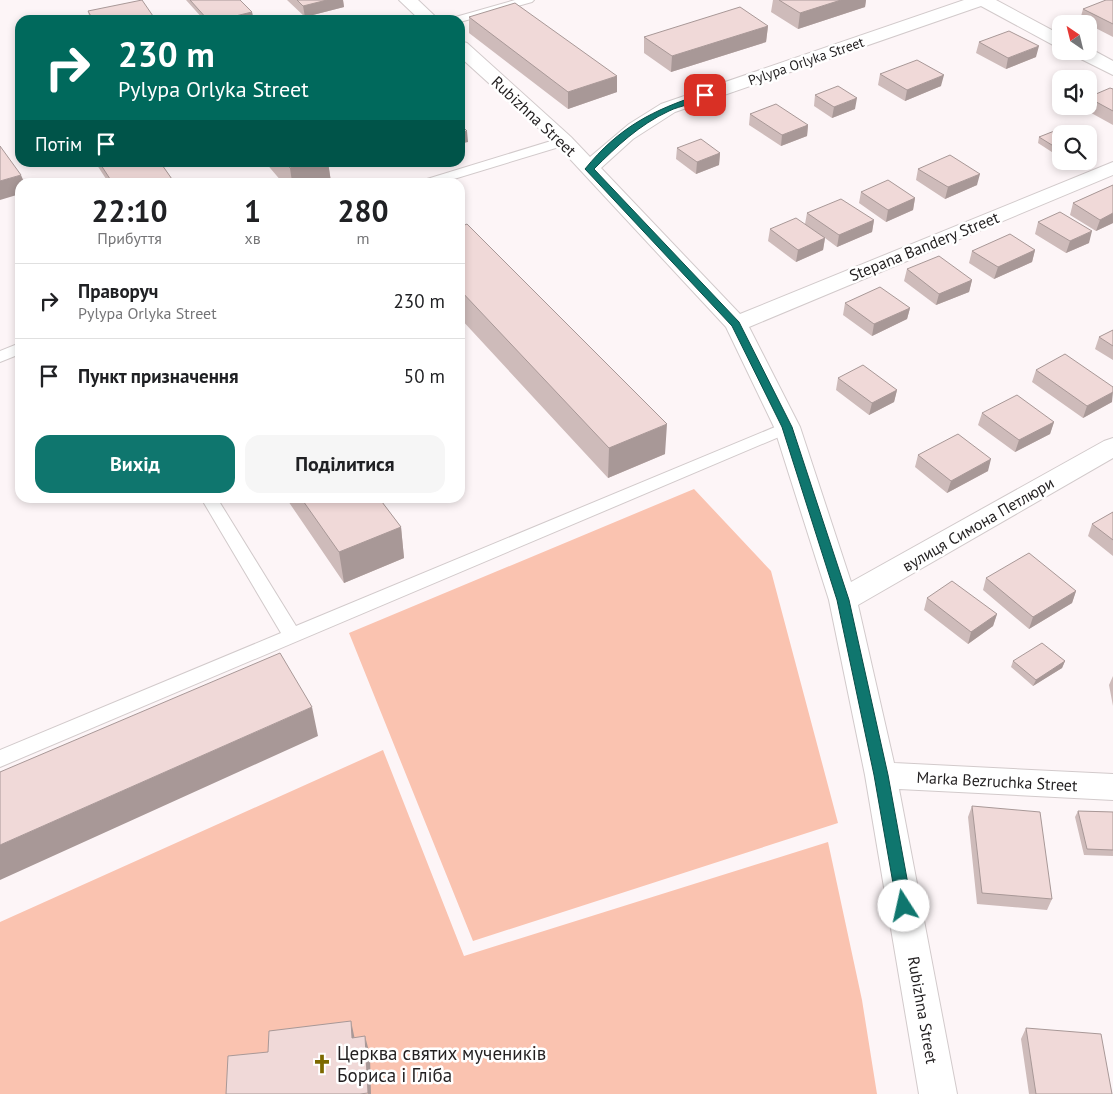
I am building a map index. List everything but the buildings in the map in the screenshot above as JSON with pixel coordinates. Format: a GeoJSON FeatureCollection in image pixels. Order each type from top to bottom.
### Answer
{"type":"FeatureCollection","features":[{"type":"Feature","properties":{"kind":"street"},"geometry":{"type":"LineString","coordinates":[[408,0],[424,15]]}},
{"type":"Feature","properties":{"kind":"street"},"geometry":{"type":"LineString","coordinates":[[982,0],[1052,37]]}},
{"type":"Feature","properties":{"kind":"street","name":"Pylypa Orlyka Street"},"geometry":{"type":"LineString","coordinates":[[589,169],[618,139],[643,121],[668,108],[982,0]]}},
{"type":"Feature","properties":{"kind":"street","name":"Rubizhna Street"},"geometry":{"type":"LineString","coordinates":[[465,52],[564,142],[736,324],[787,427],[843,600],[881,775],[938,1094]]}},
{"type":"Feature","properties":{"kind":"street"},"geometry":{"type":"LineString","coordinates":[[1096,60],[1113,69]]}},
{"type":"Feature","properties":{"kind":"street","name":"Stepana Bandery Street"},"geometry":{"type":"LineString","coordinates":[[736,324],[1113,168]]}},
{"type":"Feature","properties":{"kind":"street","name":"вулиця Симона Петлюри"},"geometry":{"type":"LineString","coordinates":[[843,600],[1113,447]]}},
{"type":"Feature","properties":{"kind":"street","name":"Marka Bezruchka Street"},"geometry":{"type":"LineString","coordinates":[[881,775],[1113,787]]}},
{"type":"Feature","properties":{"kind":"lane"},"geometry":{"type":"LineString","coordinates":[[465,18],[528,0]]}},
{"type":"Feature","properties":{"kind":"lane"},"geometry":{"type":"LineString","coordinates":[[445,178],[564,142]]}},
{"type":"Feature","properties":{"kind":"lane"},"geometry":{"type":"LineString","coordinates":[[0,358],[15,350]]}},
{"type":"Feature","properties":{"kind":"lane"},"geometry":{"type":"LineString","coordinates":[[0,759],[787,427]]}},
{"type":"Feature","properties":{"kind":"lane"},"geometry":{"type":"LineString","coordinates":[[212,503],[292,636]]}},
{"type":"Feature","properties":{"kind":"shaded area"},"geometry":{"type":"Polygon","coordinates":[[[694,489],[771,571],[838,823],[473,941],[349,633],[694,489]]]}},
{"type":"Feature","properties":{"kind":"shaded area"},"geometry":{"type":"Polygon","coordinates":[[[383,750],[464,956],[828,842],[862,1000],[877,1094],[0,1094],[0,922],[383,750]]]}},
{"type":"Feature","properties":{"kind":"place","name":"Церква святих мучеників Бориса і Гліба"},"geometry":{"type":"Point","coordinates":[322,1064]}},
{"type":"Feature","properties":{"kind":"route"},"geometry":{"type":"LineString","coordinates":[[705,95],[668,108],[643,121],[618,139],[589,169],[736,324],[787,427],[843,600],[881,775],[904,906]]}}]}
